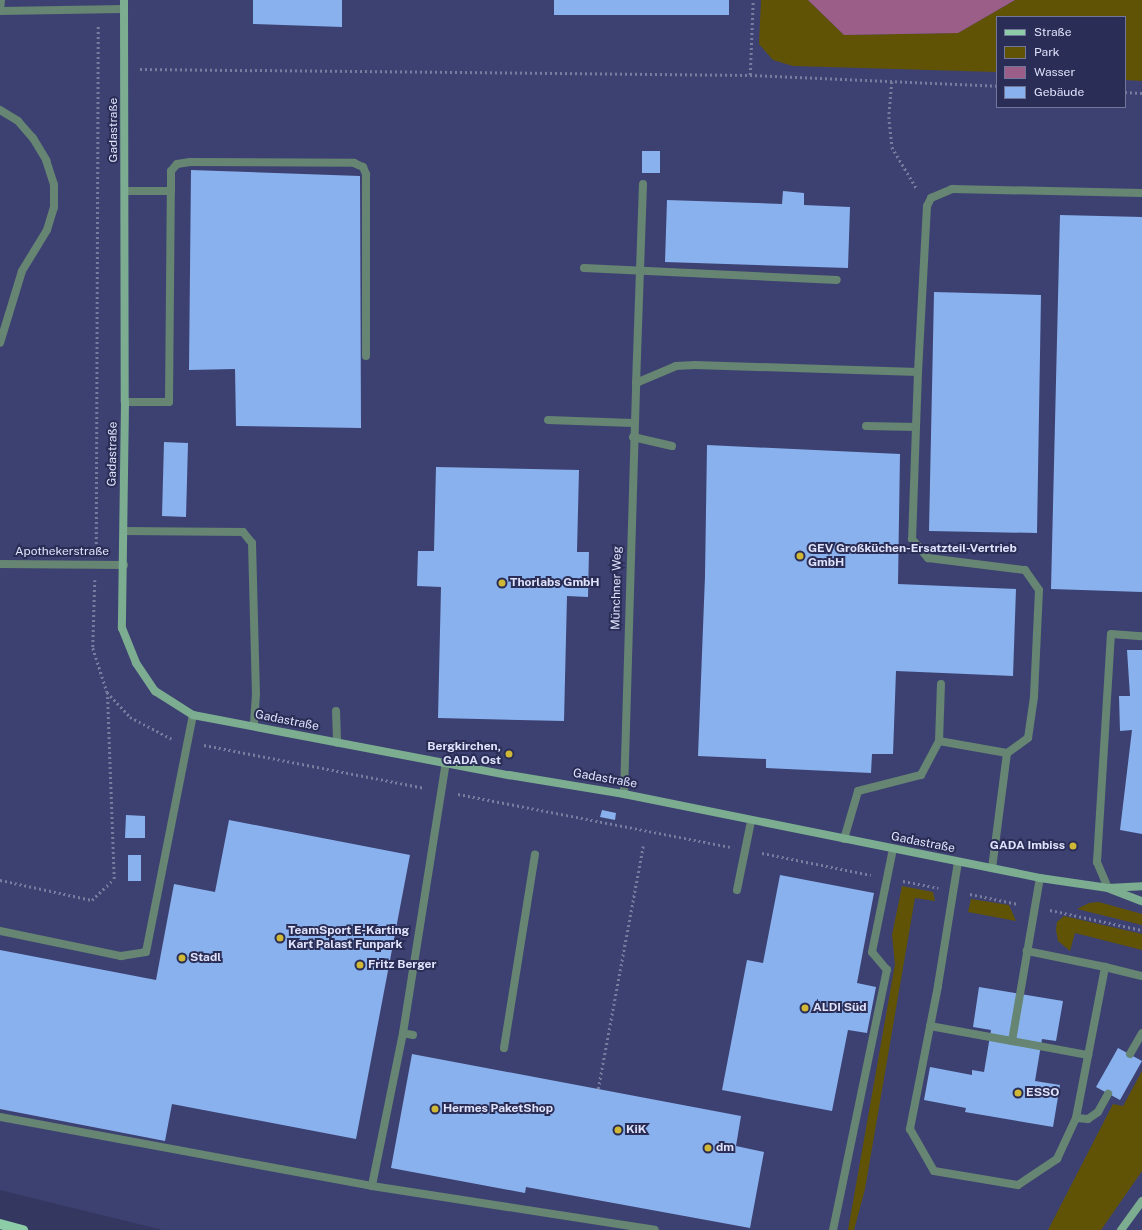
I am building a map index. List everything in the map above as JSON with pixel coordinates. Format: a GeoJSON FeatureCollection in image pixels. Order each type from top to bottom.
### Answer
{"type":"FeatureCollection","features":[{"type":"Feature","properties":{"kind":"main road"},"geometry":{"type":"LineString","coordinates":[[0,1224],[23,1230]]}},
{"type":"Feature","properties":{"kind":"street"},"geometry":{"type":"LineString","coordinates":[[1,0],[0,11],[98,8],[124,4]]}},
{"type":"Feature","properties":{"kind":"street","name":"Gadastraße"},"geometry":{"type":"LineString","coordinates":[[124,4],[126,69],[125,402],[122,628],[136,663],[155,691],[193,715],[446,763],[624,794],[894,850],[1040,878],[1108,888],[1142,886]]}},
{"type":"Feature","properties":{"kind":"street"},"geometry":{"type":"LineString","coordinates":[[0,110],[18,121],[33,138],[46,160],[54,185],[54,207],[47,230],[22,271],[0,343]]}},
{"type":"Feature","properties":{"kind":"street"},"geometry":{"type":"LineString","coordinates":[[125,402],[169,402],[171,171],[177,164],[190,162],[354,163],[363,167],[366,174],[366,356]]}},
{"type":"Feature","properties":{"kind":"street","name":"Münchner Weg"},"geometry":{"type":"LineString","coordinates":[[624,794],[633,422],[636,383],[643,184]]}},
{"type":"Feature","properties":{"kind":"street"},"geometry":{"type":"LineString","coordinates":[[939,742],[1007,753],[1028,738],[1034,697],[1039,590],[1025,570],[928,558],[912,539],[918,372],[928,204],[931,198],[952,189],[1142,193]]}},
{"type":"Feature","properties":{"kind":"street"},"geometry":{"type":"LineString","coordinates":[[125,191],[171,191]]}},
{"type":"Feature","properties":{"kind":"street"},"geometry":{"type":"LineString","coordinates":[[584,268],[837,280]]}},
{"type":"Feature","properties":{"kind":"street"},"geometry":{"type":"LineString","coordinates":[[636,383],[676,366],[695,365],[918,372]]}},
{"type":"Feature","properties":{"kind":"street"},"geometry":{"type":"LineString","coordinates":[[548,420],[633,422]]}},
{"type":"Feature","properties":{"kind":"street"},"geometry":{"type":"LineString","coordinates":[[866,426],[916,428]]}},
{"type":"Feature","properties":{"kind":"street"},"geometry":{"type":"LineString","coordinates":[[633,437],[672,446]]}},
{"type":"Feature","properties":{"kind":"street"},"geometry":{"type":"LineString","coordinates":[[124,531],[243,532],[252,544],[256,694],[254,726]]}},
{"type":"Feature","properties":{"kind":"street","name":"Apothekerstraße"},"geometry":{"type":"LineString","coordinates":[[0,564],[124,565]]}},
{"type":"Feature","properties":{"kind":"street"},"geometry":{"type":"LineString","coordinates":[[1108,888],[1097,862],[1111,634],[1142,636]]}},
{"type":"Feature","properties":{"kind":"street"},"geometry":{"type":"LineString","coordinates":[[844,839],[858,791],[922,775],[939,742],[940,684]]}},
{"type":"Feature","properties":{"kind":"street"},"geometry":{"type":"LineString","coordinates":[[336,711],[337,743]]}},
{"type":"Feature","properties":{"kind":"street"},"geometry":{"type":"LineString","coordinates":[[0,931],[121,956],[146,952],[193,715]]}},
{"type":"Feature","properties":{"kind":"street"},"geometry":{"type":"LineString","coordinates":[[992,868],[1007,753]]}},
{"type":"Feature","properties":{"kind":"street"},"geometry":{"type":"LineString","coordinates":[[372,1186],[403,1034],[446,763]]}},
{"type":"Feature","properties":{"kind":"street"},"geometry":{"type":"LineString","coordinates":[[737,890],[751,821]]}},
{"type":"Feature","properties":{"kind":"street"},"geometry":{"type":"LineString","coordinates":[[833,1230],[887,970],[872,952],[894,850]]}},
{"type":"Feature","properties":{"kind":"street"},"geometry":{"type":"LineString","coordinates":[[504,1048],[535,854]]}},
{"type":"Feature","properties":{"kind":"street"},"geometry":{"type":"LineString","coordinates":[[958,862],[930,1026],[910,1129],[934,1171],[1018,1185],[1057,1159],[1076,1118],[1105,967]]}},
{"type":"Feature","properties":{"kind":"street"},"geometry":{"type":"LineString","coordinates":[[1012,1041],[1040,878]]}},
{"type":"Feature","properties":{"kind":"street","name":"Gadastraße"},"geometry":{"type":"LineString","coordinates":[[1108,888],[1142,901]]}},
{"type":"Feature","properties":{"kind":"street"},"geometry":{"type":"LineString","coordinates":[[1027,951],[1142,976]]}},
{"type":"Feature","properties":{"kind":"street"},"geometry":{"type":"LineString","coordinates":[[930,1026],[1088,1055]]}},
{"type":"Feature","properties":{"kind":"street"},"geometry":{"type":"LineString","coordinates":[[1130,1054],[1142,1033]]}},
{"type":"Feature","properties":{"kind":"street"},"geometry":{"type":"LineString","coordinates":[[403,1034],[413,1035]]}},
{"type":"Feature","properties":{"kind":"street"},"geometry":{"type":"LineString","coordinates":[[1076,1118],[1088,1119],[1098,1112],[1108,1094]]}},
{"type":"Feature","properties":{"kind":"street"},"geometry":{"type":"LineString","coordinates":[[0,1118],[372,1186],[655,1230]]}},
{"type":"Feature","properties":{"kind":"street"},"geometry":{"type":"LineString","coordinates":[[1121,1230],[1142,1201]]}},
{"type":"Feature","properties":{"kind":"path"},"geometry":{"type":"LineString","coordinates":[[750,75],[752,0]]}},
{"type":"Feature","properties":{"kind":"path"},"geometry":{"type":"LineString","coordinates":[[0,880],[92,900],[114,879],[107,692],[93,648],[96,565],[98,8]]}},
{"type":"Feature","properties":{"kind":"path"},"geometry":{"type":"LineString","coordinates":[[126,69],[202,72],[750,75],[996,86]]}},
{"type":"Feature","properties":{"kind":"path"},"geometry":{"type":"LineString","coordinates":[[892,82],[889,117],[892,147],[928,204]]}},
{"type":"Feature","properties":{"kind":"path"},"geometry":{"type":"LineString","coordinates":[[1126,92],[1142,93]]}},
{"type":"Feature","properties":{"kind":"path"},"geometry":{"type":"LineString","coordinates":[[107,692],[130,717],[168,738],[1035,907],[1142,930]]}},
{"type":"Feature","properties":{"kind":"path"},"geometry":{"type":"LineString","coordinates":[[598,1089],[643,846]]}},
{"type":"Feature","properties":{"kind":"shaded area"},"geometry":{"type":"Polygon","coordinates":[[[0,0],[1142,0],[1142,1230],[163,1230],[0,1190],[0,0]]]}},
{"type":"Feature","properties":{"kind":"green space"},"geometry":{"type":"Polygon","coordinates":[[[761,0],[808,0],[844,35],[958,33],[1015,0],[1142,0],[1142,81],[1126,80],[1126,16],[996,16],[996,72],[793,66],[773,60],[759,44],[761,0]]]}},
{"type":"Feature","properties":{"kind":"green space"},"geometry":{"type":"Polygon","coordinates":[[[902,886],[933,892],[935,901],[915,898],[865,1189],[854,1230],[848,1230],[895,964],[892,935],[902,886]]]}},
{"type":"Feature","properties":{"kind":"green space"},"geometry":{"type":"Polygon","coordinates":[[[971,899],[1009,905],[1016,921],[968,912],[971,899]]]}},
{"type":"Feature","properties":{"kind":"green space"},"geometry":{"type":"Polygon","coordinates":[[[1099,902],[1142,914],[1142,925],[1077,909],[1089,903],[1099,902]]]}},
{"type":"Feature","properties":{"kind":"green space"},"geometry":{"type":"Polygon","coordinates":[[[1064,916],[1142,934],[1142,950],[1075,933],[1070,951],[1058,941],[1056,930],[1057,922],[1064,916]]]}},
{"type":"Feature","properties":{"kind":"green space"},"geometry":{"type":"Polygon","coordinates":[[[1142,1071],[1142,1171],[1101,1230],[1048,1230],[1113,1104],[1123,1106],[1142,1071]]]}},
{"type":"Feature","properties":{"kind":"water"},"geometry":{"type":"Polygon","coordinates":[[[808,0],[1015,0],[958,33],[844,35],[808,0]]]}},
{"type":"Feature","properties":{"kind":"building"},"geometry":{"type":"Polygon","coordinates":[[[253,0],[342,0],[342,27],[253,24],[253,0]]]}},
{"type":"Feature","properties":{"kind":"building"},"geometry":{"type":"Polygon","coordinates":[[[554,0],[729,0],[729,15],[554,15],[554,0]]]}},
{"type":"Feature","properties":{"kind":"building"},"geometry":{"type":"Polygon","coordinates":[[[642,151],[660,151],[660,173],[642,173],[642,151]]]}},
{"type":"Feature","properties":{"kind":"building"},"geometry":{"type":"Polygon","coordinates":[[[191,170],[360,176],[361,428],[236,426],[235,369],[189,370],[191,170]]]}},
{"type":"Feature","properties":{"kind":"building"},"geometry":{"type":"Polygon","coordinates":[[[783,191],[804,193],[804,205],[850,207],[848,268],[665,262],[667,200],[782,204],[783,191]]]}},
{"type":"Feature","properties":{"kind":"building"},"geometry":{"type":"Polygon","coordinates":[[[1060,215],[1142,217],[1142,592],[1051,589],[1060,215]]]}},
{"type":"Feature","properties":{"kind":"building"},"geometry":{"type":"Polygon","coordinates":[[[934,292],[1041,295],[1037,533],[929,531],[934,292]]]}},
{"type":"Feature","properties":{"kind":"building"},"geometry":{"type":"Polygon","coordinates":[[[164,442],[188,443],[186,517],[162,516],[164,442]]]}},
{"type":"Feature","properties":{"kind":"building"},"geometry":{"type":"Polygon","coordinates":[[[707,445],[900,454],[898,584],[1016,589],[1013,676],[896,671],[893,754],[872,754],[871,773],[766,768],[766,759],[698,756],[705,576],[707,445]]]}},
{"type":"Feature","properties":{"kind":"building"},"geometry":{"type":"Polygon","coordinates":[[[436,467],[579,470],[577,552],[589,552],[588,597],[567,596],[564,721],[438,718],[441,587],[417,586],[418,551],[434,551],[436,467]]]}},
{"type":"Feature","properties":{"kind":"building"},"geometry":{"type":"Polygon","coordinates":[[[1127,650],[1142,650],[1142,834],[1120,830],[1132,730],[1120,731],[1119,696],[1130,696],[1127,650]]]}},
{"type":"Feature","properties":{"kind":"building"},"geometry":{"type":"Polygon","coordinates":[[[602,810],[616,813],[615,820],[600,817],[602,810]]]}},
{"type":"Feature","properties":{"kind":"building"},"geometry":{"type":"Polygon","coordinates":[[[126,815],[145,816],[145,838],[125,838],[126,815]]]}},
{"type":"Feature","properties":{"kind":"building"},"geometry":{"type":"Polygon","coordinates":[[[229,820],[410,855],[356,1139],[172,1104],[165,1141],[0,1109],[0,950],[156,980],[174,884],[215,892],[229,820]]]}},
{"type":"Feature","properties":{"kind":"building"},"geometry":{"type":"Polygon","coordinates":[[[128,855],[141,855],[141,881],[128,881],[128,855]]]}},
{"type":"Feature","properties":{"kind":"building","name":"ALDI Süd"},"geometry":{"type":"Polygon","coordinates":[[[780,875],[874,893],[857,983],[876,987],[867,1033],[848,1030],[832,1111],[722,1090],[747,960],[763,963],[780,875]]]}},
{"type":"Feature","properties":{"kind":"building"},"geometry":{"type":"Polygon","coordinates":[[[979,987],[1063,1001],[1056,1041],[1042,1039],[1035,1081],[1060,1085],[1053,1127],[965,1112],[966,1108],[924,1100],[930,1067],[972,1075],[972,1070],[984,1072],[991,1030],[973,1027],[979,987]]]}},
{"type":"Feature","properties":{"kind":"building"},"geometry":{"type":"Polygon","coordinates":[[[1118,1048],[1142,1061],[1120,1100],[1096,1087],[1118,1048]]]}},
{"type":"Feature","properties":{"kind":"building"},"geometry":{"type":"Polygon","coordinates":[[[412,1054],[741,1116],[736,1146],[764,1152],[750,1228],[526,1187],[525,1193],[391,1168],[412,1054]]]}},
{"type":"Feature","properties":{"kind":"place","name":"GEV Großküchen-Ersatzteil-Vertrieb GmbH"},"geometry":{"type":"Point","coordinates":[800,556]}},
{"type":"Feature","properties":{"kind":"place","name":"Thorlabs GmbH"},"geometry":{"type":"Point","coordinates":[502,583]}},
{"type":"Feature","properties":{"kind":"place","name":"Bergkirchen, GADA Ost"},"geometry":{"type":"Point","coordinates":[509,754]}},
{"type":"Feature","properties":{"kind":"place","name":"GADA Imbiss"},"geometry":{"type":"Point","coordinates":[1073,846]}},
{"type":"Feature","properties":{"kind":"place","name":"TeamSport E-Karting Kart Palast Funpark"},"geometry":{"type":"Point","coordinates":[280,938]}},
{"type":"Feature","properties":{"kind":"place","name":"Stadl"},"geometry":{"type":"Point","coordinates":[182,958]}},
{"type":"Feature","properties":{"kind":"place","name":"Fritz Berger"},"geometry":{"type":"Point","coordinates":[360,965]}},
{"type":"Feature","properties":{"kind":"place","name":"ALDI Süd"},"geometry":{"type":"Point","coordinates":[805,1008]}},
{"type":"Feature","properties":{"kind":"place","name":"ESSO"},"geometry":{"type":"Point","coordinates":[1018,1093]}},
{"type":"Feature","properties":{"kind":"place","name":"Hermes PaketShop"},"geometry":{"type":"Point","coordinates":[435,1109]}},
{"type":"Feature","properties":{"kind":"place","name":"KiK"},"geometry":{"type":"Point","coordinates":[618,1130]}},
{"type":"Feature","properties":{"kind":"place","name":"dm"},"geometry":{"type":"Point","coordinates":[708,1148]}}]}
